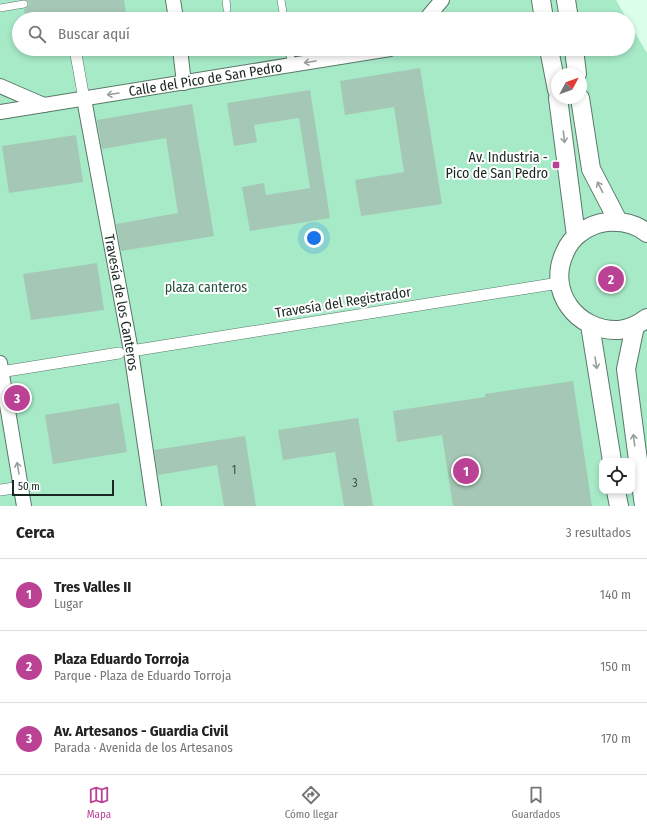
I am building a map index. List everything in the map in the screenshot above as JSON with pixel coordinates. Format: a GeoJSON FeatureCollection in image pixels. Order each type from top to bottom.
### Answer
{"type":"FeatureCollection","features":[{"type":"Feature","properties":{"kind":"street"},"geometry":{"type":"LineString","coordinates":[[173,0],[175,12]]}},
{"type":"Feature","properties":{"kind":"street"},"geometry":{"type":"LineString","coordinates":[[432,12],[442,0]]}},
{"type":"Feature","properties":{"kind":"street"},"geometry":{"type":"LineString","coordinates":[[540,0],[543,12]]}},
{"type":"Feature","properties":{"kind":"street"},"geometry":{"type":"LineString","coordinates":[[566,0],[568,12]]}},
{"type":"Feature","properties":{"kind":"street"},"geometry":{"type":"LineString","coordinates":[[77,56],[84,99]]}},
{"type":"Feature","properties":{"kind":"street"},"geometry":{"type":"LineString","coordinates":[[181,56],[184,83]]}},
{"type":"Feature","properties":{"kind":"street","name":"Calle del Pico de San Pedro"},"geometry":{"type":"LineString","coordinates":[[0,112],[347,56]]}},
{"type":"Feature","properties":{"kind":"street"},"geometry":{"type":"LineString","coordinates":[[550,56],[553,68]]}},
{"type":"Feature","properties":{"kind":"street"},"geometry":{"type":"LineString","coordinates":[[575,56],[576,68]]}},
{"type":"Feature","properties":{"kind":"street"},"geometry":{"type":"LineString","coordinates":[[0,86],[44,105]]}},
{"type":"Feature","properties":{"kind":"street","name":"Travesía de los Canteros"},"geometry":{"type":"LineString","coordinates":[[84,99],[125,352],[154,506]]}},
{"type":"Feature","properties":{"kind":"street"},"geometry":{"type":"LineString","coordinates":[[559,104],[576,236]]}},
{"type":"Feature","properties":{"kind":"street"},"geometry":{"type":"LineString","coordinates":[[581,104],[590,169],[618,222]]}},
{"type":"Feature","properties":{"kind":"street"},"geometry":{"type":"LineString","coordinates":[[641,322],[620,330],[605,329],[590,325],[578,317],[569,308],[559,283],[559,270],[562,258],[568,246],[576,236],[588,227],[603,222],[618,222],[632,224],[647,234]]}},
{"type":"Feature","properties":{"kind":"street","name":"Travesía del Registrador"},"geometry":{"type":"LineString","coordinates":[[0,369],[125,352],[559,283]]}},
{"type":"Feature","properties":{"kind":"street"},"geometry":{"type":"LineString","coordinates":[[641,322],[626,369],[644,506]]}},
{"type":"Feature","properties":{"kind":"street"},"geometry":{"type":"LineString","coordinates":[[590,325],[612,458]]}},
{"type":"Feature","properties":{"kind":"street"},"geometry":{"type":"LineString","coordinates":[[0,369],[24,506]]}},
{"type":"Feature","properties":{"kind":"street"},"geometry":{"type":"LineString","coordinates":[[0,490],[21,487]]}},
{"type":"Feature","properties":{"kind":"street"},"geometry":{"type":"LineString","coordinates":[[617,494],[619,506]]}},
{"type":"Feature","properties":{"kind":"lane"},"geometry":{"type":"LineString","coordinates":[[226,0],[227,9]]}},
{"type":"Feature","properties":{"kind":"lane"},"geometry":{"type":"LineString","coordinates":[[281,0],[283,12]]}},
{"type":"Feature","properties":{"kind":"lane"},"geometry":{"type":"LineString","coordinates":[[0,8],[24,4]]}},
{"type":"Feature","properties":{"kind":"lane"},"geometry":{"type":"LineString","coordinates":[[290,56],[292,65]]}},
{"type":"Feature","properties":{"kind":"green space","name":"plaza canteros"},"geometry":{"type":"Polygon","coordinates":[[[0,0],[616,0],[623,12],[12,12],[12,56],[635,56],[635,33],[647,53],[647,506],[0,506],[0,0]]]}},
{"type":"Feature","properties":{"kind":"building"},"geometry":{"type":"Polygon","coordinates":[[[27,0],[124,0],[126,12],[25,12],[24,9],[27,8],[29,4],[27,0]]]}},
{"type":"Feature","properties":{"kind":"building"},"geometry":{"type":"Polygon","coordinates":[[[420,68],[442,204],[361,216],[355,180],[404,172],[394,107],[345,115],[340,81],[420,68]]]}},
{"type":"Feature","properties":{"kind":"building"},"geometry":{"type":"Polygon","coordinates":[[[310,90],[330,218],[250,231],[242,187],[264,183],[266,195],[310,188],[299,118],[254,125],[257,142],[234,146],[227,103],[310,90]]]}},
{"type":"Feature","properties":{"kind":"building"},"geometry":{"type":"Polygon","coordinates":[[[192,104],[214,236],[121,251],[116,224],[178,213],[166,138],[102,149],[97,120],[192,104]]]}},
{"type":"Feature","properties":{"kind":"building"},"geometry":{"type":"Polygon","coordinates":[[[76,135],[83,182],[9,193],[2,146],[76,135]]]}},
{"type":"Feature","properties":{"kind":"building"},"geometry":{"type":"Polygon","coordinates":[[[97,263],[104,310],[31,320],[23,274],[97,263]]]}},
{"type":"Feature","properties":{"kind":"building"},"geometry":{"type":"Polygon","coordinates":[[[573,381],[592,506],[453,506],[442,435],[397,442],[393,411],[485,397],[485,394],[573,381]]]}},
{"type":"Feature","properties":{"kind":"building"},"geometry":{"type":"Polygon","coordinates":[[[119,403],[127,452],[53,464],[45,415],[119,403]]]}},
{"type":"Feature","properties":{"kind":"building"},"geometry":{"type":"Polygon","coordinates":[[[358,418],[373,506],[344,506],[335,452],[283,460],[278,430],[358,418]]]}},
{"type":"Feature","properties":{"kind":"building"},"geometry":{"type":"Polygon","coordinates":[[[245,436],[256,506],[224,506],[217,465],[158,475],[154,450],[245,436]]]}},
{"type":"Feature","properties":{"kind":"place","name":"Av. Industria - Pico de San Pedro"},"geometry":{"type":"Point","coordinates":[556,165]}},
{"type":"Feature","properties":{"kind":"place","name":"Plaza Eduardo Torroja"},"geometry":{"type":"Point","coordinates":[611,279]}},
{"type":"Feature","properties":{"kind":"place","name":"Av. Artesanos - Guardia Civil"},"geometry":{"type":"Point","coordinates":[17,398]}},
{"type":"Feature","properties":{"kind":"place","name":"Tres Valles II"},"geometry":{"type":"Point","coordinates":[466,471]}}]}
